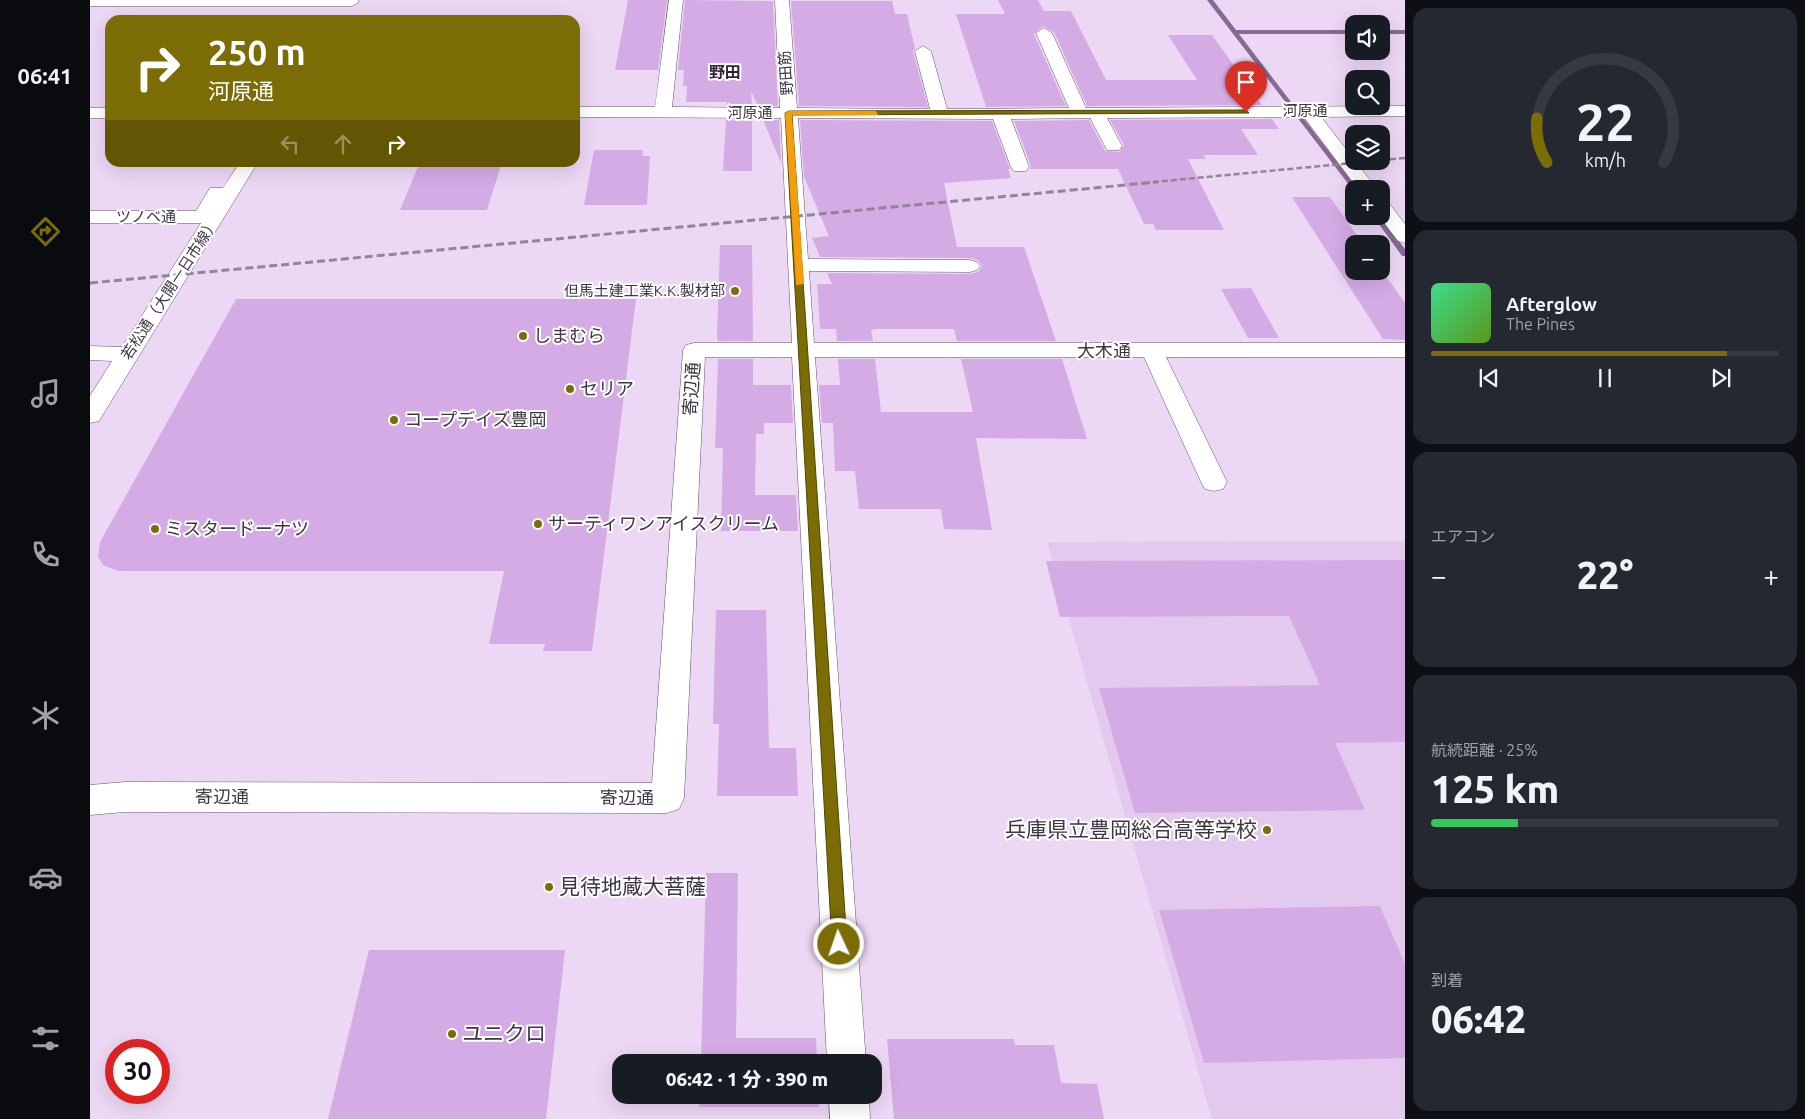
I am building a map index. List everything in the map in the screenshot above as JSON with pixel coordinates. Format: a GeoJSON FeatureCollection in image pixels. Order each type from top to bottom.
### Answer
{"type":"FeatureCollection","features":[{"type":"Feature","properties":{"kind":"street"},"geometry":{"type":"LineString","coordinates":[[663,113],[676,0]]}},
{"type":"Feature","properties":{"kind":"street","name":"野田筋"},"geometry":{"type":"LineString","coordinates":[[782,0],[847,1054]]}},
{"type":"Feature","properties":{"kind":"street"},"geometry":{"type":"LineString","coordinates":[[90,2],[350,5]]}},
{"type":"Feature","properties":{"kind":"street"},"geometry":{"type":"LineString","coordinates":[[1044,33],[1088,113],[1113,146]]}},
{"type":"Feature","properties":{"kind":"street"},"geometry":{"type":"LineString","coordinates":[[923,51],[940,114]]}},
{"type":"Feature","properties":{"kind":"street"},"geometry":{"type":"LineString","coordinates":[[1308,111],[1361,180]]}},
{"type":"Feature","properties":{"kind":"street","name":"河原通"},"geometry":{"type":"LineString","coordinates":[[580,112],[1000,114],[1405,111]]}},
{"type":"Feature","properties":{"kind":"street"},"geometry":{"type":"LineString","coordinates":[[90,113],[105,112]]}},
{"type":"Feature","properties":{"kind":"street"},"geometry":{"type":"LineString","coordinates":[[1000,114],[1020,167]]}},
{"type":"Feature","properties":{"kind":"street","name":"ツノベ通"},"geometry":{"type":"LineString","coordinates":[[90,217],[202,218],[232,167]]}},
{"type":"Feature","properties":{"kind":"street","name":"若松通（大開一日市線）"},"geometry":{"type":"LineString","coordinates":[[90,415],[246,167]]}},
{"type":"Feature","properties":{"kind":"street"},"geometry":{"type":"LineString","coordinates":[[1390,218],[1405,237]]}},
{"type":"Feature","properties":{"kind":"street"},"geometry":{"type":"LineString","coordinates":[[798,265],[970,266]]}},
{"type":"Feature","properties":{"kind":"street","name":"寄辺通"},"geometry":{"type":"LineString","coordinates":[[90,800],[125,797],[667,798],[694,350],[803,351]]}},
{"type":"Feature","properties":{"kind":"street","name":"大木通"},"geometry":{"type":"LineString","coordinates":[[803,351],[1405,350]]}},
{"type":"Feature","properties":{"kind":"street"},"geometry":{"type":"LineString","coordinates":[[1152,351],[1214,482]]}},
{"type":"Feature","properties":{"kind":"street"},"geometry":{"type":"LineString","coordinates":[[90,353],[128,354]]}},
{"type":"Feature","properties":{"kind":"street"},"geometry":{"type":"LineString","coordinates":[[849,1104],[850,1119]]}},
{"type":"Feature","properties":{"kind":"shaded area","name":"兵庫県立豊岡総合高等学校"},"geometry":{"type":"Polygon","coordinates":[[[1405,541],[1405,1119],[1212,1119],[1047,542],[1405,541]]]}},
{"type":"Feature","properties":{"kind":"building"},"geometry":{"type":"Polygon","coordinates":[[[628,0],[667,0],[658,70],[615,70],[628,0]]]}},
{"type":"Feature","properties":{"kind":"building"},"geometry":{"type":"Polygon","coordinates":[[[685,0],[773,1],[778,106],[758,106],[751,91],[752,106],[727,106],[727,102],[686,102],[687,86],[683,86],[684,70],[678,70],[685,0]]]}},
{"type":"Feature","properties":{"kind":"building"},"geometry":{"type":"Polygon","coordinates":[[[998,0],[1038,0],[1044,11],[1071,11],[1106,80],[1197,80],[1168,35],[1212,35],[1262,105],[1087,106],[1054,32],[1043,26],[1034,34],[1066,106],[986,107],[956,14],[1005,14],[998,0]]]}},
{"type":"Feature","properties":{"kind":"building"},"geometry":{"type":"Polygon","coordinates":[[[791,1],[892,1],[895,14],[907,14],[915,49],[913,51],[928,107],[799,106],[791,1]]]}},
{"type":"Feature","properties":{"kind":"building"},"geometry":{"type":"Polygon","coordinates":[[[1272,119],[1279,129],[1241,129],[1258,155],[1203,155],[1206,159],[1188,159],[1224,230],[1156,230],[1153,224],[1144,224],[1118,169],[1030,169],[1031,166],[1014,121],[1089,120],[1105,151],[1119,152],[1124,145],[1110,120],[1272,119]]]}},
{"type":"Feature","properties":{"kind":"building"},"geometry":{"type":"Polygon","coordinates":[[[726,120],[752,120],[752,171],[723,171],[726,120]]]}},
{"type":"Feature","properties":{"kind":"building"},"geometry":{"type":"Polygon","coordinates":[[[763,120],[779,120],[781,163],[763,120]]]}},
{"type":"Feature","properties":{"kind":"building"},"geometry":{"type":"Polygon","coordinates":[[[800,120],[992,121],[1010,169],[1008,169],[1011,178],[944,183],[957,247],[1024,247],[1056,341],[957,341],[954,329],[876,329],[871,330],[873,341],[837,341],[836,329],[820,329],[817,284],[832,284],[827,273],[970,274],[978,272],[982,266],[978,260],[970,258],[820,257],[812,238],[829,236],[804,177],[800,120]]]}},
{"type":"Feature","properties":{"kind":"building"},"geometry":{"type":"Polygon","coordinates":[[[594,150],[643,150],[642,156],[650,156],[647,205],[584,205],[594,150]]]}},
{"type":"Feature","properties":{"kind":"building"},"geometry":{"type":"Polygon","coordinates":[[[418,167],[500,167],[487,210],[400,210],[418,167]]]}},
{"type":"Feature","properties":{"kind":"building"},"geometry":{"type":"Polygon","coordinates":[[[1292,197],[1330,197],[1345,218],[1345,225],[1350,225],[1357,235],[1345,235],[1345,280],[1292,197]]]}},
{"type":"Feature","properties":{"kind":"building","name":"但馬土建工業K.K.製材部"},"geometry":{"type":"Polygon","coordinates":[[[720,245],[752,245],[753,341],[718,341],[720,245]]]}},
{"type":"Feature","properties":{"kind":"building"},"geometry":{"type":"Polygon","coordinates":[[[1345,280],[1389,280],[1405,303],[1405,340],[1383,339],[1345,280]]]}},
{"type":"Feature","properties":{"kind":"building"},"geometry":{"type":"Polygon","coordinates":[[[1251,288],[1279,338],[1248,338],[1221,289],[1251,288]]]}},
{"type":"Feature","properties":{"kind":"building","name":"コープデイズ豊岡"},"geometry":{"type":"Polygon","coordinates":[[[236,299],[636,299],[592,651],[543,651],[545,644],[489,644],[504,571],[118,571],[103,565],[98,557],[100,542],[236,299]]]}},
{"type":"Feature","properties":{"kind":"building"},"geometry":{"type":"Polygon","coordinates":[[[718,359],[753,359],[753,385],[791,385],[793,423],[764,423],[764,434],[756,434],[755,495],[796,495],[798,531],[721,531],[723,448],[715,448],[718,359]]]}},
{"type":"Feature","properties":{"kind":"building"},"geometry":{"type":"Polygon","coordinates":[[[838,359],[875,359],[881,412],[973,412],[961,359],[1062,359],[1087,439],[976,438],[992,530],[944,529],[941,509],[859,509],[855,471],[835,471],[833,423],[822,423],[819,385],[840,385],[838,359]]]}},
{"type":"Feature","properties":{"kind":"building"},"geometry":{"type":"Polygon","coordinates":[[[1405,560],[1405,742],[1335,743],[1365,810],[1135,813],[1099,688],[1320,685],[1289,616],[1060,617],[1046,561],[1405,560]]]}},
{"type":"Feature","properties":{"kind":"building"},"geometry":{"type":"Polygon","coordinates":[[[716,610],[766,610],[769,748],[796,748],[798,796],[717,796],[719,724],[713,724],[716,610]]]}},
{"type":"Feature","properties":{"kind":"building"},"geometry":{"type":"Polygon","coordinates":[[[706,873],[738,873],[736,1038],[816,1038],[817,1054],[701,1054],[706,873]]]}},
{"type":"Feature","properties":{"kind":"building"},"geometry":{"type":"Polygon","coordinates":[[[1380,906],[1405,964],[1405,1058],[1204,1063],[1159,910],[1380,906]]]}},
{"type":"Feature","properties":{"kind":"building","name":"ユニクロ"},"geometry":{"type":"Polygon","coordinates":[[[369,950],[565,950],[546,1119],[328,1119],[369,950]]]}},
{"type":"Feature","properties":{"kind":"building"},"geometry":{"type":"Polygon","coordinates":[[[887,1039],[1014,1039],[1015,1045],[1054,1045],[1061,1083],[1097,1084],[1104,1119],[894,1119],[887,1039]]]}},
{"type":"Feature","properties":{"kind":"building"},"geometry":{"type":"Polygon","coordinates":[[[699,1104],[819,1104],[819,1107],[699,1107],[699,1104]]]}},
{"type":"Feature","properties":{"kind":"waterway"},"geometry":{"type":"LineString","coordinates":[[1210,0],[1348,180]]}},
{"type":"Feature","properties":{"kind":"waterway"},"geometry":{"type":"LineString","coordinates":[[1235,32],[1345,32]]}},
{"type":"Feature","properties":{"kind":"waterway"},"geometry":{"type":"LineString","coordinates":[[1390,32],[1405,32]]}},
{"type":"Feature","properties":{"kind":"waterway"},"geometry":{"type":"LineString","coordinates":[[1383,225],[1405,254]]}},
{"type":"Feature","properties":{"kind":"railway"},"geometry":{"type":"LineString","coordinates":[[1390,159],[1405,158]]}},
{"type":"Feature","properties":{"kind":"railway"},"geometry":{"type":"LineString","coordinates":[[1144,183],[1345,164]]}},
{"type":"Feature","properties":{"kind":"railway"},"geometry":{"type":"LineString","coordinates":[[90,283],[1157,182]]}},
{"type":"Feature","properties":{"kind":"slow traffic"},"geometry":{"type":"LineString","coordinates":[[799,284],[789,113],[876,113]]}},
{"type":"Feature","properties":{"kind":"place","name":"但馬土建工業K.K.製材部"},"geometry":{"type":"Point","coordinates":[735,291]}},
{"type":"Feature","properties":{"kind":"place","name":"しまむら"},"geometry":{"type":"Point","coordinates":[523,336]}},
{"type":"Feature","properties":{"kind":"place","name":"セリア"},"geometry":{"type":"Point","coordinates":[570,389]}},
{"type":"Feature","properties":{"kind":"place","name":"コープデイズ豊岡"},"geometry":{"type":"Point","coordinates":[394,420]}},
{"type":"Feature","properties":{"kind":"place","name":"サーティワンアイスクリーム"},"geometry":{"type":"Point","coordinates":[538,524]}},
{"type":"Feature","properties":{"kind":"place","name":"ミスタードーナツ"},"geometry":{"type":"Point","coordinates":[155,529]}},
{"type":"Feature","properties":{"kind":"place","name":"兵庫県立豊岡総合高等学校"},"geometry":{"type":"Point","coordinates":[1267,830]}},
{"type":"Feature","properties":{"kind":"place","name":"見待地蔵大菩薩"},"geometry":{"type":"Point","coordinates":[549,887]}},
{"type":"Feature","properties":{"kind":"place","name":"ユニクロ"},"geometry":{"type":"Point","coordinates":[452,1034]}},
{"type":"Feature","properties":{"kind":"district","name":"野田"},"geometry":{"type":"Point","coordinates":[725,72]}},
{"type":"Feature","properties":{"kind":"route"},"geometry":{"type":"LineString","coordinates":[[839,944],[789,113],[1246,112]]}}]}
